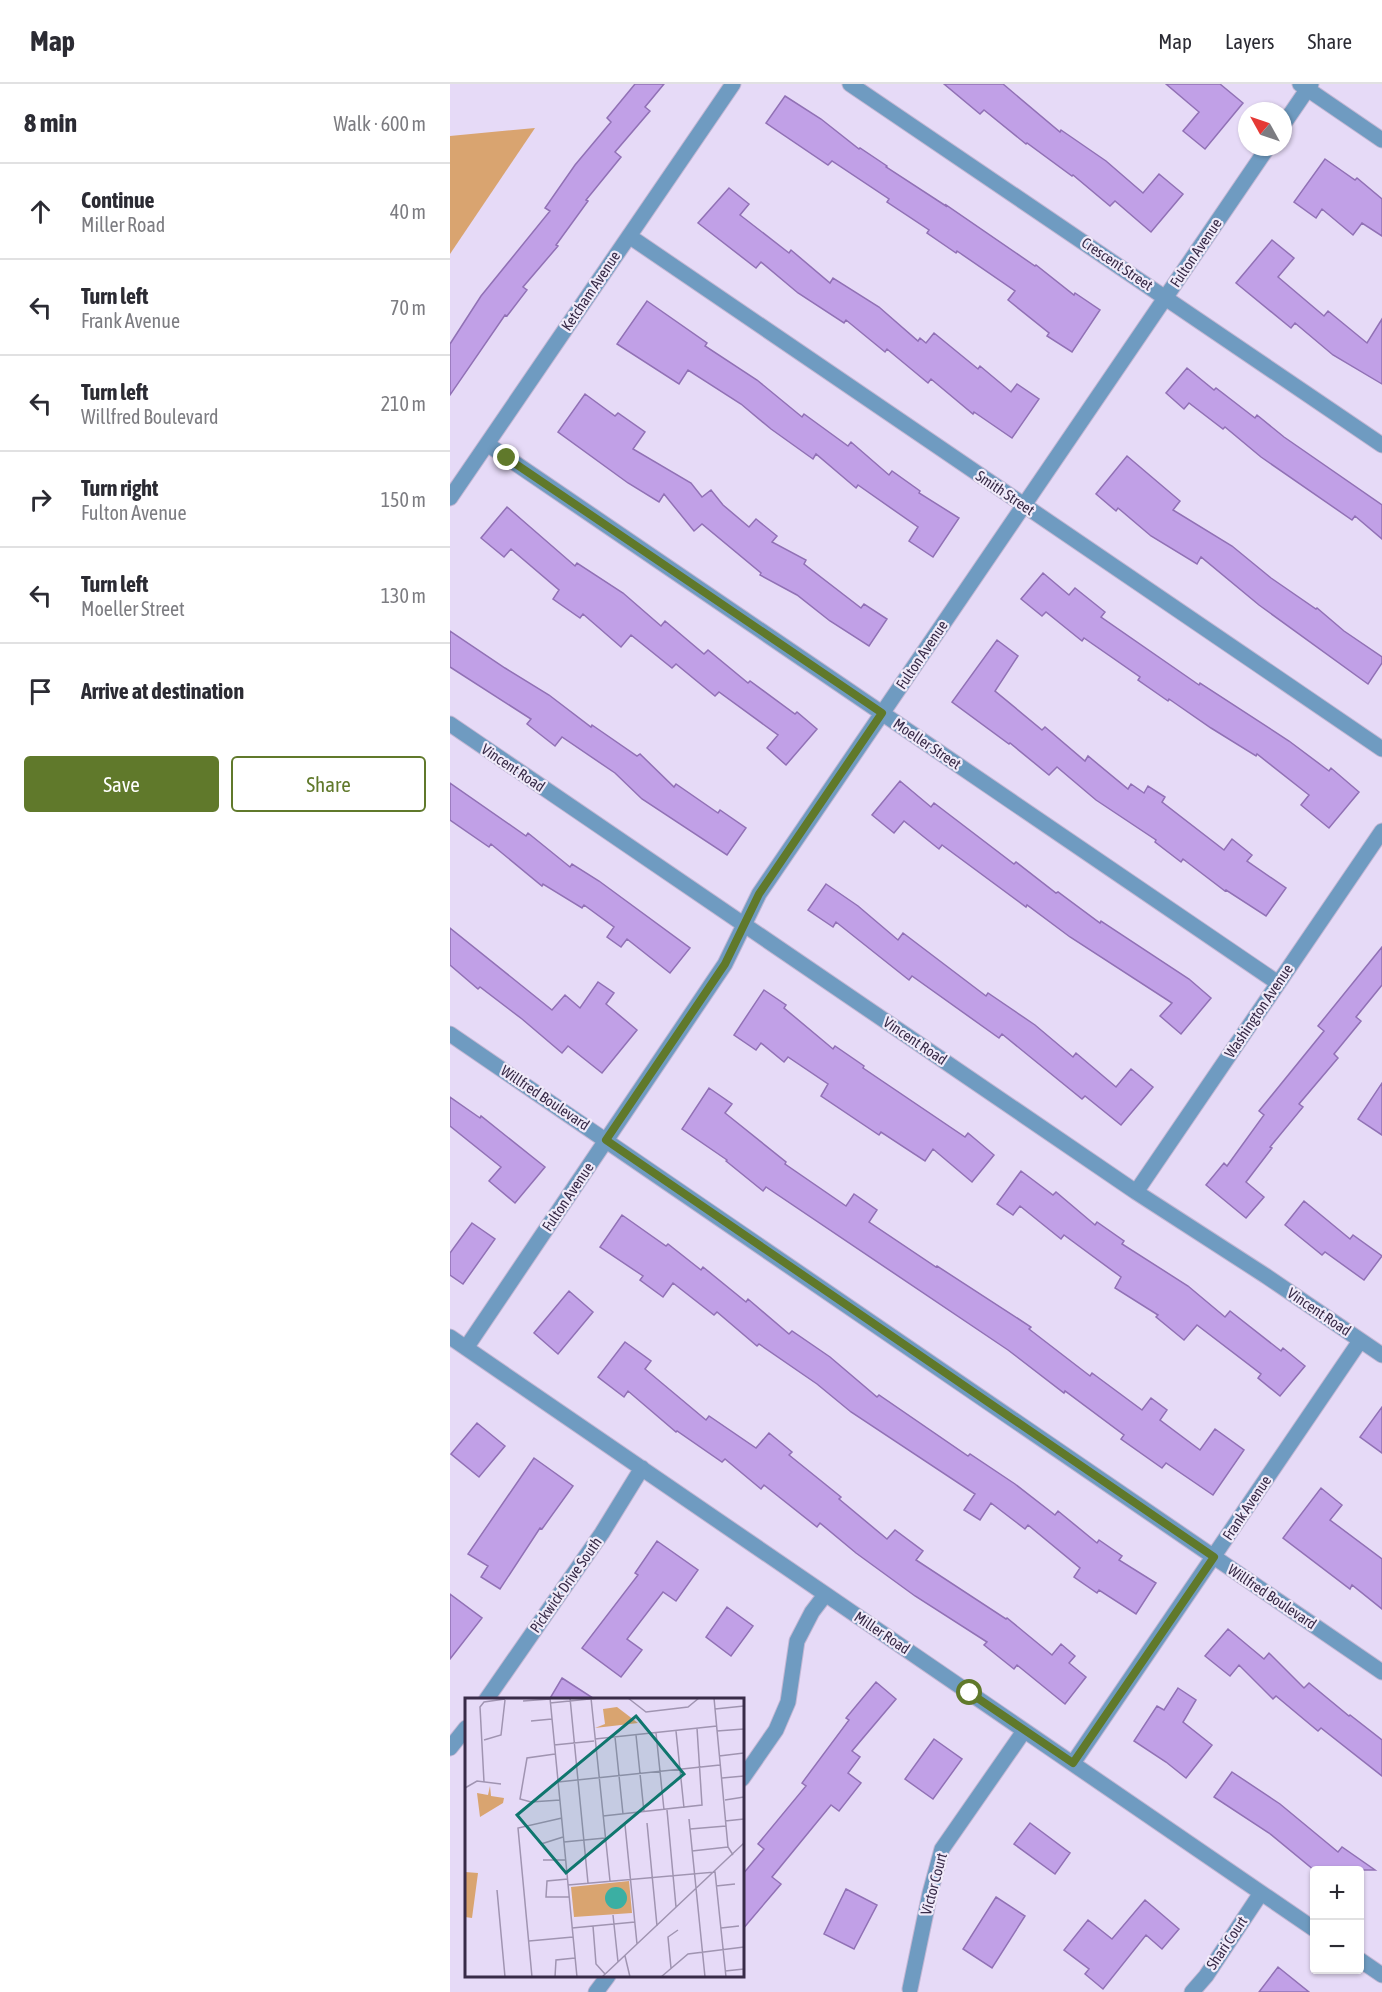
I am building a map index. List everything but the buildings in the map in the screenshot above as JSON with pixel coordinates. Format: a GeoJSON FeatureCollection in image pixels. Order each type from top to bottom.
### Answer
{"type":"FeatureCollection","features":[{"type":"Feature","properties":{"kind":"street","name":"Ketcham Avenue"},"geometry":{"type":"LineString","coordinates":[[450,498],[733,84]]}},
{"type":"Feature","properties":{"kind":"street","name":"Crescent Street"},"geometry":{"type":"LineString","coordinates":[[850,84],[1382,445]]}},
{"type":"Feature","properties":{"kind":"street"},"geometry":{"type":"LineString","coordinates":[[1292,110],[1306,86],[1382,140]]}},
{"type":"Feature","properties":{"kind":"street","name":"Fulton Avenue"},"geometry":{"type":"LineString","coordinates":[[466,1348],[725,964],[759,894],[1262,156]]}},
{"type":"Feature","properties":{"kind":"street","name":"Smith Street"},"geometry":{"type":"LineString","coordinates":[[629,236],[1382,749]]}},
{"type":"Feature","properties":{"kind":"street","name":"Moeller Street"},"geometry":{"type":"LineString","coordinates":[[487,444],[1278,983]]}},
{"type":"Feature","properties":{"kind":"street","name":"Vincent Road"},"geometry":{"type":"LineString","coordinates":[[450,724],[1136,1192],[1382,1355]]}},
{"type":"Feature","properties":{"kind":"street","name":"Washington Avenue"},"geometry":{"type":"LineString","coordinates":[[1136,1192],[1382,831]]}},
{"type":"Feature","properties":{"kind":"street","name":"Willfred Boulevard"},"geometry":{"type":"LineString","coordinates":[[450,1034],[1382,1672]]}},
{"type":"Feature","properties":{"kind":"street","name":"Miller Road"},"geometry":{"type":"LineString","coordinates":[[450,1337],[1310,1926]]}},
{"type":"Feature","properties":{"kind":"street","name":"Frank Avenue"},"geometry":{"type":"LineString","coordinates":[[1073,1763],[1360,1341]]}},
{"type":"Feature","properties":{"kind":"street","name":"Pickwick Drive South"},"geometry":{"type":"LineString","coordinates":[[487,1698],[602,1533],[642,1468]]}},
{"type":"Feature","properties":{"kind":"street"},"geometry":{"type":"LineString","coordinates":[[744,1776],[776,1730],[788,1702],[797,1641],[812,1612],[825,1595]]}},
{"type":"Feature","properties":{"kind":"street"},"geometry":{"type":"LineString","coordinates":[[450,1748],[465,1729]]}},
{"type":"Feature","properties":{"kind":"street","name":"Victor Court"},"geometry":{"type":"LineString","coordinates":[[910,1989],[930,1893],[942,1849],[1024,1731]]}},
{"type":"Feature","properties":{"kind":"street","name":"Shari Court"},"geometry":{"type":"LineString","coordinates":[[1192,1992],[1206,1976],[1261,1893]]}},
{"type":"Feature","properties":{"kind":"street"},"geometry":{"type":"LineString","coordinates":[[1364,1963],[1382,1975]]}},
{"type":"Feature","properties":{"kind":"street"},"geometry":{"type":"LineString","coordinates":[[596,1992],[607,1977]]}},
{"type":"Feature","properties":{"kind":"shaded area"},"geometry":{"type":"Polygon","coordinates":[[[535,128],[450,254],[450,136],[535,128]]]}},
{"type":"Feature","properties":{"kind":"route"},"geometry":{"type":"LineString","coordinates":[[507,458],[882,713],[759,894],[725,964],[606,1140],[1214,1557],[1073,1763],[970,1693]]}}]}
